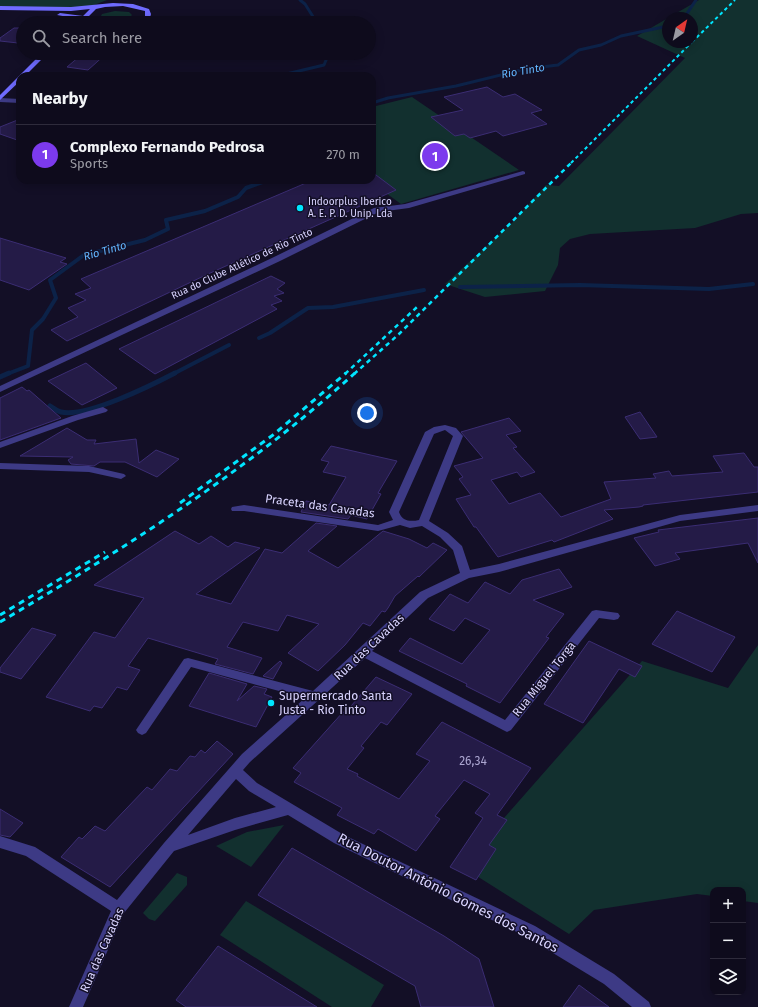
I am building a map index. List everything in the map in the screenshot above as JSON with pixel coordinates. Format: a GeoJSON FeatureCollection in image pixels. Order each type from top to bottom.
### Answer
{"type":"FeatureCollection","features":[{"type":"Feature","properties":{"kind":"main road"},"geometry":{"type":"LineString","coordinates":[[0,8],[71,9],[126,2],[147,10],[148,16]]}},
{"type":"Feature","properties":{"kind":"main road"},"geometry":{"type":"LineString","coordinates":[[86,16],[89,12],[103,6]]}},
{"type":"Feature","properties":{"kind":"main road"},"geometry":{"type":"LineString","coordinates":[[0,12],[70,16]]}},
{"type":"Feature","properties":{"kind":"main road"},"geometry":{"type":"LineString","coordinates":[[26,72],[38,60]]}},
{"type":"Feature","properties":{"kind":"main road"},"geometry":{"type":"LineString","coordinates":[[0,99],[16,82]]}},
{"type":"Feature","properties":{"kind":"street"},"geometry":{"type":"LineString","coordinates":[[0,99],[16,101]]}},
{"type":"Feature","properties":{"kind":"street","name":"Rua do Clube Atlético de Rio Tinto"},"geometry":{"type":"LineString","coordinates":[[0,389],[277,259],[377,210],[406,206],[523,173]]}},
{"type":"Feature","properties":{"kind":"street"},"geometry":{"type":"LineString","coordinates":[[0,445],[75,418],[103,410]]}},
{"type":"Feature","properties":{"kind":"street"},"geometry":{"type":"LineString","coordinates":[[400,522],[395,518],[394,512],[430,432],[436,428],[446,427],[455,431],[458,436],[423,522],[444,535],[458,549],[466,575]]}},
{"type":"Feature","properties":{"kind":"street"},"geometry":{"type":"LineString","coordinates":[[0,466],[89,469],[121,476]]}},
{"type":"Feature","properties":{"kind":"street","name":"Praceta das Cavadas"},"geometry":{"type":"LineString","coordinates":[[236,509],[244,508],[378,528],[400,522],[412,526],[423,522]]}},
{"type":"Feature","properties":{"kind":"street","name":"Rua das Cavadas"},"geometry":{"type":"LineString","coordinates":[[76,1007],[119,909],[169,847],[246,758],[364,652],[424,595],[466,575],[499,568],[680,518],[758,508]]}},
{"type":"Feature","properties":{"kind":"street","name":"Rua Miguel Torga"},"geometry":{"type":"LineString","coordinates":[[364,652],[507,727],[596,614],[614,616]]}},
{"type":"Feature","properties":{"kind":"street"},"geometry":{"type":"LineString","coordinates":[[142,730],[188,662],[315,696]]}},
{"type":"Feature","properties":{"kind":"street","name":"Rua Doutor António Gomes dos Santos"},"geometry":{"type":"LineString","coordinates":[[235,770],[253,786],[339,839],[530,931],[609,979],[644,1007]]}},
{"type":"Feature","properties":{"kind":"street"},"geometry":{"type":"LineString","coordinates":[[169,847],[235,824],[290,809]]}},
{"type":"Feature","properties":{"kind":"street"},"geometry":{"type":"LineString","coordinates":[[0,842],[30,851],[119,909]]}},
{"type":"Feature","properties":{"kind":"green space"},"geometry":{"type":"Polygon","coordinates":[[[0,0],[107,0],[89,7],[70,8],[0,7],[0,0]]]}},
{"type":"Feature","properties":{"kind":"green space"},"geometry":{"type":"Polygon","coordinates":[[[699,0],[758,0],[758,213],[741,214],[695,228],[590,234],[570,239],[560,248],[558,265],[545,291],[485,297],[445,284],[513,222],[546,185],[559,186],[685,58],[663,48],[698,48],[698,12],[678,12],[699,0]]]}},
{"type":"Feature","properties":{"kind":"green space"},"geometry":{"type":"Polygon","coordinates":[[[115,11],[129,12],[132,15],[101,16],[102,14],[115,11]]]}},
{"type":"Feature","properties":{"kind":"green space"},"geometry":{"type":"Polygon","coordinates":[[[662,21],[662,47],[637,36],[662,21]]]}},
{"type":"Feature","properties":{"kind":"green space"},"geometry":{"type":"Polygon","coordinates":[[[412,97],[519,170],[401,204],[374,184],[376,184],[376,106],[412,97]]]}},
{"type":"Feature","properties":{"kind":"green space"},"geometry":{"type":"Polygon","coordinates":[[[758,645],[758,903],[746,901],[746,887],[710,887],[710,896],[697,894],[594,910],[569,934],[472,873],[504,818],[642,661],[728,688],[758,645]]]}},
{"type":"Feature","properties":{"kind":"green space"},"geometry":{"type":"Polygon","coordinates":[[[284,825],[251,867],[216,846],[247,832],[284,825]]]}},
{"type":"Feature","properties":{"kind":"green space"},"geometry":{"type":"Polygon","coordinates":[[[177,873],[187,877],[187,885],[155,921],[149,919],[143,913],[177,873]]]}},
{"type":"Feature","properties":{"kind":"green space"},"geometry":{"type":"Polygon","coordinates":[[[246,901],[384,985],[371,1007],[332,1007],[220,935],[246,901]]]}},
{"type":"Feature","properties":{"kind":"building"},"geometry":{"type":"Polygon","coordinates":[[[16,28],[16,43],[0,41],[0,38],[16,28]]]}},
{"type":"Feature","properties":{"kind":"building"},"geometry":{"type":"Polygon","coordinates":[[[75,60],[99,60],[88,70],[67,67],[75,60]]]}},
{"type":"Feature","properties":{"kind":"building"},"geometry":{"type":"Polygon","coordinates":[[[487,87],[503,97],[515,94],[542,110],[531,113],[547,124],[503,136],[496,131],[470,138],[464,134],[455,136],[431,117],[463,110],[444,97],[487,87]]]}},
{"type":"Feature","properties":{"kind":"building"},"geometry":{"type":"Polygon","coordinates":[[[16,121],[16,140],[0,134],[0,127],[16,121]]]}},
{"type":"Feature","properties":{"kind":"building"},"geometry":{"type":"Polygon","coordinates":[[[376,175],[396,190],[208,274],[67,341],[51,330],[78,317],[68,308],[86,300],[75,294],[91,288],[81,279],[304,184],[376,184],[376,175]]]}},
{"type":"Feature","properties":{"kind":"building"},"geometry":{"type":"Polygon","coordinates":[[[0,238],[66,258],[60,262],[67,264],[29,290],[0,280],[0,238]]]}},
{"type":"Feature","properties":{"kind":"building"},"geometry":{"type":"Polygon","coordinates":[[[271,276],[285,283],[277,289],[284,293],[274,296],[282,301],[271,305],[277,309],[155,374],[119,349],[271,276]]]}},
{"type":"Feature","properties":{"kind":"building"},"geometry":{"type":"Polygon","coordinates":[[[86,363],[117,388],[82,405],[48,381],[86,363]]]}},
{"type":"Feature","properties":{"kind":"building"},"geometry":{"type":"Polygon","coordinates":[[[22,387],[27,391],[29,390],[61,418],[0,440],[0,398],[22,387]]]}},
{"type":"Feature","properties":{"kind":"building"},"geometry":{"type":"Polygon","coordinates":[[[640,412],[657,437],[640,439],[625,417],[640,412]]]}},
{"type":"Feature","properties":{"kind":"building"},"geometry":{"type":"Polygon","coordinates":[[[509,418],[521,431],[506,435],[517,447],[513,448],[535,472],[521,477],[517,472],[491,480],[509,504],[540,493],[561,517],[611,499],[604,482],[656,478],[653,474],[669,471],[672,476],[723,472],[713,456],[744,453],[754,467],[758,467],[758,492],[604,510],[613,519],[554,542],[552,540],[498,557],[476,527],[474,527],[456,499],[471,495],[459,479],[463,477],[454,466],[483,458],[461,432],[509,418]]]}},
{"type":"Feature","properties":{"kind":"building"},"geometry":{"type":"Polygon","coordinates":[[[67,428],[87,440],[96,440],[94,444],[136,439],[139,463],[156,450],[179,459],[157,477],[125,462],[100,462],[94,466],[71,464],[68,460],[73,457],[20,456],[67,428]]]}},
{"type":"Feature","properties":{"kind":"building"},"geometry":{"type":"Polygon","coordinates":[[[331,446],[397,461],[378,493],[381,494],[367,519],[351,515],[348,519],[301,512],[306,501],[329,505],[346,477],[323,472],[329,462],[321,460],[331,446]]]}},
{"type":"Feature","properties":{"kind":"building"},"geometry":{"type":"Polygon","coordinates":[[[758,518],[758,563],[748,543],[675,553],[680,559],[655,566],[634,538],[659,532],[658,530],[758,518]]]}},
{"type":"Feature","properties":{"kind":"building"},"geometry":{"type":"Polygon","coordinates":[[[316,523],[337,526],[308,551],[338,568],[383,531],[409,539],[427,548],[433,543],[447,550],[419,577],[418,576],[395,596],[385,612],[382,611],[370,626],[363,623],[345,645],[318,671],[288,653],[319,624],[287,615],[278,631],[243,622],[227,647],[262,658],[253,674],[215,664],[218,659],[148,638],[128,666],[140,670],[127,690],[117,687],[102,708],[94,706],[90,711],[46,697],[94,632],[115,638],[144,598],[94,585],[175,531],[199,544],[211,536],[228,547],[235,542],[260,548],[196,594],[231,604],[265,549],[282,553],[316,523]]]}},
{"type":"Feature","properties":{"kind":"building"},"geometry":{"type":"Polygon","coordinates":[[[559,569],[572,587],[533,600],[564,614],[546,637],[549,638],[500,703],[466,686],[467,684],[399,651],[410,638],[462,664],[490,630],[465,618],[454,631],[429,619],[450,594],[468,603],[485,582],[510,594],[522,580],[559,569]]]}},
{"type":"Feature","properties":{"kind":"building"},"geometry":{"type":"Polygon","coordinates":[[[677,611],[735,637],[712,672],[652,644],[677,611]]]}},
{"type":"Feature","properties":{"kind":"building"},"geometry":{"type":"Polygon","coordinates":[[[32,628],[56,635],[21,679],[0,672],[0,668],[32,628]]]}},
{"type":"Feature","properties":{"kind":"building"},"geometry":{"type":"Polygon","coordinates":[[[589,641],[642,666],[635,677],[619,669],[583,723],[544,704],[589,641]]]}},
{"type":"Feature","properties":{"kind":"building"},"geometry":{"type":"Polygon","coordinates":[[[280,661],[282,663],[273,679],[263,676],[280,661]]]}},
{"type":"Feature","properties":{"kind":"building"},"geometry":{"type":"Polygon","coordinates":[[[209,673],[247,684],[237,701],[254,686],[267,689],[264,694],[272,697],[256,727],[189,706],[209,673]]]}},
{"type":"Feature","properties":{"kind":"building"},"geometry":{"type":"Polygon","coordinates":[[[376,677],[412,694],[387,725],[381,722],[361,746],[364,748],[347,769],[358,774],[357,776],[399,799],[430,761],[416,754],[442,722],[531,768],[497,815],[507,820],[489,845],[496,849],[476,880],[450,867],[483,818],[475,813],[490,794],[464,780],[435,816],[440,819],[416,851],[378,829],[374,834],[337,815],[342,808],[294,782],[301,773],[293,768],[343,712],[345,713],[376,677]]]}},
{"type":"Feature","properties":{"kind":"building"},"geometry":{"type":"Polygon","coordinates":[[[217,741],[233,754],[110,887],[61,857],[79,837],[82,839],[95,826],[105,831],[147,787],[152,790],[170,769],[177,771],[190,756],[195,757],[201,750],[205,753],[217,741]]]}},
{"type":"Feature","properties":{"kind":"building"},"geometry":{"type":"Polygon","coordinates":[[[0,809],[23,823],[10,837],[0,835],[0,809]]]}},
{"type":"Feature","properties":{"kind":"building"},"geometry":{"type":"Polygon","coordinates":[[[292,848],[444,936],[479,959],[494,1007],[421,1007],[415,986],[258,895],[292,848]]]}},
{"type":"Feature","properties":{"kind":"building"},"geometry":{"type":"Polygon","coordinates":[[[218,946],[317,1007],[186,1007],[176,1000],[218,946]]]}},
{"type":"Feature","properties":{"kind":"building"},"geometry":{"type":"Polygon","coordinates":[[[579,985],[609,1007],[563,1007],[579,985]]]}},
{"type":"Feature","properties":{"kind":"waterway"},"geometry":{"type":"LineString","coordinates":[[300,0],[305,4],[313,16]]}},
{"type":"Feature","properties":{"kind":"waterway","name":"Rio Tinto"},"geometry":{"type":"LineString","coordinates":[[688,12],[696,0]]}},
{"type":"Feature","properties":{"kind":"waterway","name":"Rio Tinto"},"geometry":{"type":"LineString","coordinates":[[376,102],[388,98],[456,86],[525,69],[558,65],[579,50],[601,45],[621,36],[662,27]]}},
{"type":"Feature","properties":{"kind":"waterway"},"geometry":{"type":"LineString","coordinates":[[295,72],[324,65],[326,60]]}},
{"type":"Feature","properties":{"kind":"waterway","name":"Rio Tinto"},"geometry":{"type":"LineString","coordinates":[[7,374],[28,366],[32,330],[43,319],[56,298],[50,280],[84,255],[145,240],[168,229],[166,220],[205,211],[238,197],[246,188],[257,184]]}},
{"type":"Feature","properties":{"kind":"waterway"},"geometry":{"type":"LineString","coordinates":[[460,287],[580,285],[709,289],[753,284]]}},
{"type":"Feature","properties":{"kind":"waterway"},"geometry":{"type":"LineString","coordinates":[[259,338],[270,333],[308,308],[333,307],[424,290]]}},
{"type":"Feature","properties":{"kind":"waterway"},"geometry":{"type":"LineString","coordinates":[[173,374],[229,345]]}},
{"type":"Feature","properties":{"kind":"waterway","name":"Rio Tinto"},"geometry":{"type":"LineString","coordinates":[[0,377],[9,373]]}},
{"type":"Feature","properties":{"kind":"waterway"},"geometry":{"type":"LineString","coordinates":[[50,406],[61,412],[72,413],[86,410],[119,399],[173,374]]}},
{"type":"Feature","properties":{"kind":"railway"},"geometry":{"type":"LineString","coordinates":[[572,162],[735,0]]}},
{"type":"Feature","properties":{"kind":"railway"},"geometry":{"type":"LineString","coordinates":[[354,374],[398,335],[572,162]]}},
{"type":"Feature","properties":{"kind":"railway"},"geometry":{"type":"LineString","coordinates":[[345,374],[417,307]]}},
{"type":"Feature","properties":{"kind":"railway"},"geometry":{"type":"LineString","coordinates":[[180,503],[273,435],[346,373]]}},
{"type":"Feature","properties":{"kind":"railway"},"geometry":{"type":"LineString","coordinates":[[0,622],[93,566],[184,506],[272,443],[355,373]]}},
{"type":"Feature","properties":{"kind":"railway"},"geometry":{"type":"LineString","coordinates":[[0,615],[105,552]]}},
{"type":"Feature","properties":{"kind":"place","name":"Complexo Fernando Pedrosa"},"geometry":{"type":"Point","coordinates":[435,156]}},
{"type":"Feature","properties":{"kind":"place","name":"Indoorplus Iberico A. E. P. D. Unip. Lda"},"geometry":{"type":"Point","coordinates":[300,208]}},
{"type":"Feature","properties":{"kind":"place","name":"Supermercado Santa Justa - Rio Tinto"},"geometry":{"type":"Point","coordinates":[271,703]}}]}
